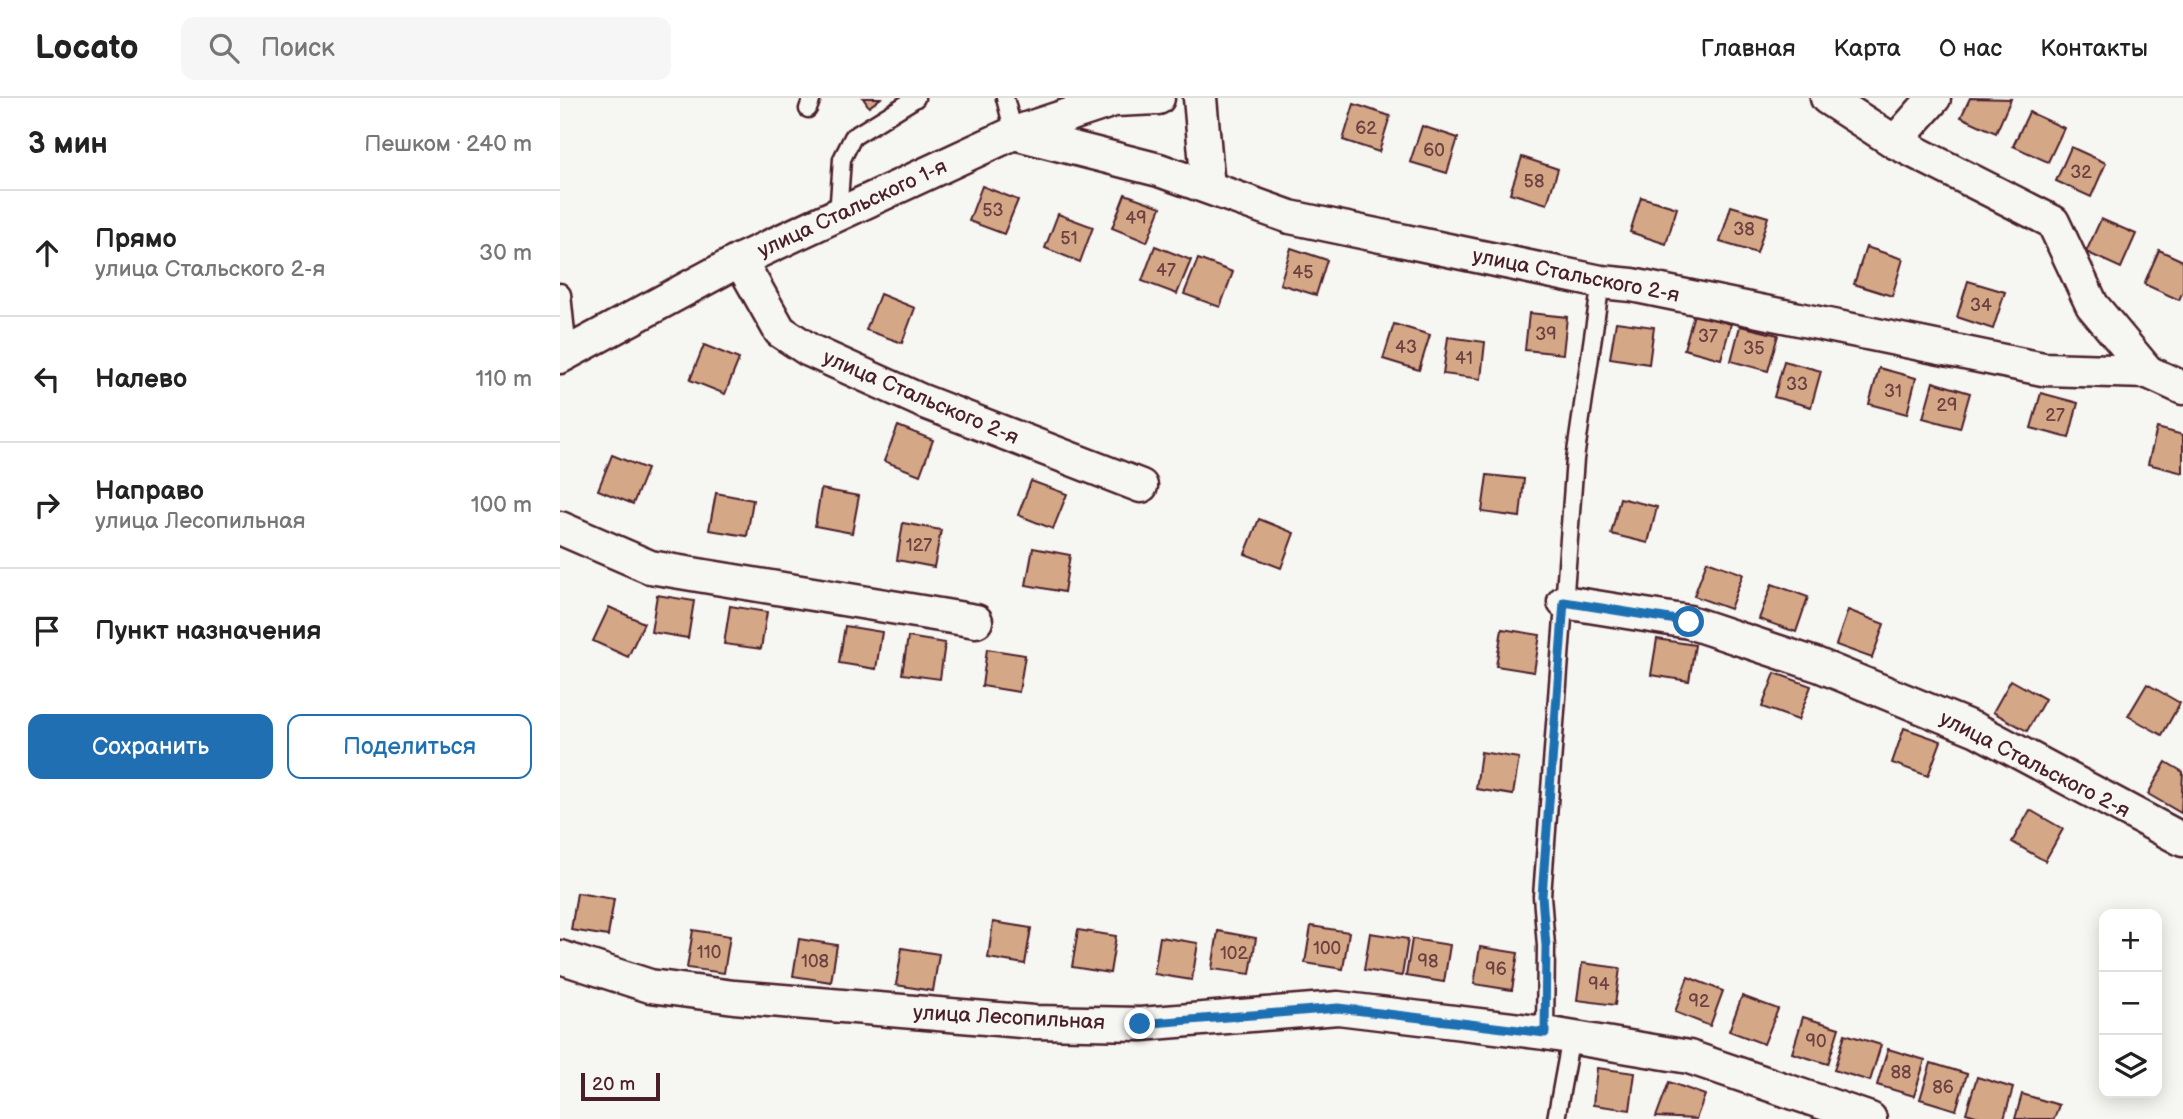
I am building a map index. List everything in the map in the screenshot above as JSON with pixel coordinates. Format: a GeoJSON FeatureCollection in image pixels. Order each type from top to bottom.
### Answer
{"type":"FeatureCollection","features":[{"type":"Feature","properties":{"kind":"street","name":"улица Стальского 1-я"},"geometry":{"type":"LineString","coordinates":[[564,355],[740,260],[1014,133],[1114,99],[1158,98]]}},
{"type":"Feature","properties":{"kind":"street"},"geometry":{"type":"LineString","coordinates":[[1200,98],[1209,187]]}},
{"type":"Feature","properties":{"kind":"street","name":"улица Стальского 2-я"},"geometry":{"type":"LineString","coordinates":[[1827,98],[1895,142],[2053,222],[2092,305],[2148,372]]}},
{"type":"Feature","properties":{"kind":"street"},"geometry":{"type":"LineString","coordinates":[[1895,142],[1934,98]]}},
{"type":"Feature","properties":{"kind":"street","name":"улица Стальского 2-я"},"geometry":{"type":"LineString","coordinates":[[1014,133],[1160,170],[1290,217],[1601,282],[1632,285],[2043,369],[2148,372],[2183,388]]}},
{"type":"Feature","properties":{"kind":"street","name":"улица Стальского 2-я"},"geometry":{"type":"LineString","coordinates":[[740,260],[780,331],[809,350],[922,401],[1141,486]]}},
{"type":"Feature","properties":{"kind":"street"},"geometry":{"type":"LineString","coordinates":[[560,528],[650,567],[976,621]]}},
{"type":"Feature","properties":{"kind":"street","name":"улица Стальского 2-я"},"geometry":{"type":"LineString","coordinates":[[1564,602],[1689,622],[1818,664],[1977,730],[2183,841]]}},
{"type":"Feature","properties":{"kind":"street","name":"улица Лесопильная"},"geometry":{"type":"LineString","coordinates":[[560,957],[650,986],[734,997],[1033,1022],[1140,1024],[1338,1008],[1558,1035],[1689,1057],[1870,1119]]}},
{"type":"Feature","properties":{"kind":"lane"},"geometry":{"type":"LineString","coordinates":[[838,215],[842,159],[853,137],[916,98]]}},
{"type":"Feature","properties":{"kind":"lane"},"geometry":{"type":"LineString","coordinates":[[1005,98],[1014,133]]}},
{"type":"Feature","properties":{"kind":"lane"},"geometry":{"type":"LineString","coordinates":[[1556,1119],[1558,1035],[1542,896],[1575,459],[1601,282]]}},
{"type":"Feature","properties":{"kind":"lane"},"geometry":{"type":"LineString","coordinates":[[560,292],[564,355]]}},
{"type":"Feature","properties":{"kind":"building"},"geometry":{"type":"Polygon","coordinates":[[[863,98],[881,98],[869,107],[863,98]]]}},
{"type":"Feature","properties":{"kind":"building"},"geometry":{"type":"Polygon","coordinates":[[[1970,98],[2011,99],[1996,133],[1961,117],[1970,98]]]}},
{"type":"Feature","properties":{"kind":"building"},"geometry":{"type":"Polygon","coordinates":[[[1354,104],[1390,116],[1379,152],[1343,140],[1354,104]]]}},
{"type":"Feature","properties":{"kind":"building"},"geometry":{"type":"Polygon","coordinates":[[[2029,112],[2064,128],[2048,162],[2013,146],[2029,112]]]}},
{"type":"Feature","properties":{"kind":"building"},"geometry":{"type":"Polygon","coordinates":[[[1422,126],[1458,138],[1447,173],[1410,162],[1422,126]]]}},
{"type":"Feature","properties":{"kind":"building"},"geometry":{"type":"Polygon","coordinates":[[[2071,147],[2106,163],[2091,197],[2056,181],[2071,147]]]}},
{"type":"Feature","properties":{"kind":"building"},"geometry":{"type":"Polygon","coordinates":[[[1522,157],[1558,169],[1547,204],[1510,193],[1522,157]]]}},
{"type":"Feature","properties":{"kind":"building"},"geometry":{"type":"Polygon","coordinates":[[[982,186],[1018,200],[1004,234],[969,221],[982,186]]]}},
{"type":"Feature","properties":{"kind":"building"},"geometry":{"type":"Polygon","coordinates":[[[1125,194],[1161,207],[1147,242],[1112,228],[1125,194]]]}},
{"type":"Feature","properties":{"kind":"building"},"geometry":{"type":"Polygon","coordinates":[[[1641,197],[1677,208],[1666,244],[1630,232],[1641,197]]]}},
{"type":"Feature","properties":{"kind":"building"},"geometry":{"type":"Polygon","coordinates":[[[1731,206],[1768,217],[1757,253],[1720,242],[1731,206]]]}},
{"type":"Feature","properties":{"kind":"building"},"geometry":{"type":"Polygon","coordinates":[[[1058,214],[1093,227],[1080,262],[1045,248],[1058,214]]]}},
{"type":"Feature","properties":{"kind":"building"},"geometry":{"type":"Polygon","coordinates":[[[2101,219],[2136,234],[2121,268],[2086,252],[2101,219]]]}},
{"type":"Feature","properties":{"kind":"building"},"geometry":{"type":"Polygon","coordinates":[[[1155,246],[1191,260],[1177,294],[1142,281],[1155,246]]]}},
{"type":"Feature","properties":{"kind":"building"},"geometry":{"type":"Polygon","coordinates":[[[1866,247],[1903,259],[1892,296],[1854,284],[1866,247]]]}},
{"type":"Feature","properties":{"kind":"building"},"geometry":{"type":"Polygon","coordinates":[[[1291,248],[1327,260],[1316,295],[1280,284],[1291,248]]]}},
{"type":"Feature","properties":{"kind":"building"},"geometry":{"type":"Polygon","coordinates":[[[2159,250],[2183,261],[2183,291],[2179,300],[2144,284],[2159,250]]]}},
{"type":"Feature","properties":{"kind":"building"},"geometry":{"type":"Polygon","coordinates":[[[1198,259],[1233,272],[1220,307],[1184,294],[1198,259]]]}},
{"type":"Feature","properties":{"kind":"building"},"geometry":{"type":"Polygon","coordinates":[[[1968,281],[2005,292],[1993,329],[1957,317],[1968,281]]]}},
{"type":"Feature","properties":{"kind":"building"},"geometry":{"type":"Polygon","coordinates":[[[880,294],[915,308],[902,343],[866,330],[880,294]]]}},
{"type":"Feature","properties":{"kind":"building"},"geometry":{"type":"Polygon","coordinates":[[[1529,313],[1567,317],[1563,354],[1525,350],[1529,313]]]}},
{"type":"Feature","properties":{"kind":"building"},"geometry":{"type":"Polygon","coordinates":[[[1694,314],[1731,324],[1721,359],[1684,349],[1694,314]]]}},
{"type":"Feature","properties":{"kind":"building"},"geometry":{"type":"Polygon","coordinates":[[[1616,322],[1654,327],[1649,364],[1610,358],[1616,322]]]}},
{"type":"Feature","properties":{"kind":"building"},"geometry":{"type":"Polygon","coordinates":[[[1394,324],[1430,335],[1419,370],[1383,359],[1394,324]]]}},
{"type":"Feature","properties":{"kind":"building"},"geometry":{"type":"Polygon","coordinates":[[[1740,326],[1778,335],[1768,371],[1731,361],[1740,326]]]}},
{"type":"Feature","properties":{"kind":"building"},"geometry":{"type":"Polygon","coordinates":[[[1448,337],[1485,342],[1481,379],[1443,374],[1448,337]]]}},
{"type":"Feature","properties":{"kind":"building"},"geometry":{"type":"Polygon","coordinates":[[[704,345],[739,359],[725,394],[690,380],[704,345]]]}},
{"type":"Feature","properties":{"kind":"building"},"geometry":{"type":"Polygon","coordinates":[[[1784,361],[1821,371],[1811,407],[1774,397],[1784,361]]]}},
{"type":"Feature","properties":{"kind":"building"},"geometry":{"type":"Polygon","coordinates":[[[1879,368],[1916,378],[1907,414],[1869,404],[1879,368]]]}},
{"type":"Feature","properties":{"kind":"building"},"geometry":{"type":"Polygon","coordinates":[[[1933,382],[1970,393],[1960,428],[1923,418],[1933,382]]]}},
{"type":"Feature","properties":{"kind":"building"},"geometry":{"type":"Polygon","coordinates":[[[2041,393],[2078,403],[2069,438],[2031,428],[2041,393]]]}},
{"type":"Feature","properties":{"kind":"building"},"geometry":{"type":"Polygon","coordinates":[[[898,426],[933,440],[920,475],[884,461],[898,426]]]}},
{"type":"Feature","properties":{"kind":"building"},"geometry":{"type":"Polygon","coordinates":[[[2157,428],[2183,435],[2183,473],[2148,464],[2157,428]]]}},
{"type":"Feature","properties":{"kind":"building"},"geometry":{"type":"Polygon","coordinates":[[[612,455],[647,469],[633,504],[598,490],[612,455]]]}},
{"type":"Feature","properties":{"kind":"building"},"geometry":{"type":"Polygon","coordinates":[[[1487,475],[1524,479],[1520,517],[1482,512],[1487,475]]]}},
{"type":"Feature","properties":{"kind":"building"},"geometry":{"type":"Polygon","coordinates":[[[1031,481],[1067,494],[1053,529],[1018,515],[1031,481]]]}},
{"type":"Feature","properties":{"kind":"building"},"geometry":{"type":"Polygon","coordinates":[[[821,489],[859,496],[852,533],[815,526],[821,489]]]}},
{"type":"Feature","properties":{"kind":"building"},"geometry":{"type":"Polygon","coordinates":[[[716,493],[753,500],[747,536],[709,530],[716,493]]]}},
{"type":"Feature","properties":{"kind":"building"},"geometry":{"type":"Polygon","coordinates":[[[1620,498],[1657,507],[1648,543],[1611,534],[1620,498]]]}},
{"type":"Feature","properties":{"kind":"building"},"geometry":{"type":"Polygon","coordinates":[[[1259,519],[1294,533],[1281,568],[1245,554],[1259,519]]]}},
{"type":"Feature","properties":{"kind":"building"},"geometry":{"type":"Polygon","coordinates":[[[903,523],[941,530],[934,567],[897,560],[903,523]]]}},
{"type":"Feature","properties":{"kind":"building"},"geometry":{"type":"Polygon","coordinates":[[[1033,548],[1070,555],[1064,592],[1026,585],[1033,548]]]}},
{"type":"Feature","properties":{"kind":"building"},"geometry":{"type":"Polygon","coordinates":[[[1707,561],[1743,574],[1730,609],[1694,596],[1707,561]]]}},
{"type":"Feature","properties":{"kind":"building"},"geometry":{"type":"Polygon","coordinates":[[[1772,584],[1808,597],[1796,632],[1759,619],[1772,584]]]}},
{"type":"Feature","properties":{"kind":"building"},"geometry":{"type":"Polygon","coordinates":[[[657,595],[694,601],[688,638],[651,632],[657,595]]]}},
{"type":"Feature","properties":{"kind":"building"},"geometry":{"type":"Polygon","coordinates":[[[730,606],[767,612],[761,649],[724,644],[730,606]]]}},
{"type":"Feature","properties":{"kind":"building"},"geometry":{"type":"Polygon","coordinates":[[[609,607],[644,623],[628,657],[593,641],[609,607]]]}},
{"type":"Feature","properties":{"kind":"building"},"geometry":{"type":"Polygon","coordinates":[[[1848,610],[1884,624],[1872,658],[1836,645],[1848,610]]]}},
{"type":"Feature","properties":{"kind":"building"},"geometry":{"type":"Polygon","coordinates":[[[845,626],[882,632],[876,669],[839,663],[845,626]]]}},
{"type":"Feature","properties":{"kind":"building"},"geometry":{"type":"Polygon","coordinates":[[[1502,629],[1540,635],[1534,672],[1496,666],[1502,629]]]}},
{"type":"Feature","properties":{"kind":"building"},"geometry":{"type":"Polygon","coordinates":[[[908,637],[945,643],[940,679],[902,674],[908,637]]]}},
{"type":"Feature","properties":{"kind":"building"},"geometry":{"type":"Polygon","coordinates":[[[1657,639],[1695,645],[1689,681],[1651,675],[1657,639]]]}},
{"type":"Feature","properties":{"kind":"building"},"geometry":{"type":"Polygon","coordinates":[[[987,649],[1025,655],[1019,692],[982,686],[987,649]]]}},
{"type":"Feature","properties":{"kind":"building"},"geometry":{"type":"Polygon","coordinates":[[[1775,673],[1811,686],[1798,720],[1762,707],[1775,673]]]}},
{"type":"Feature","properties":{"kind":"building"},"geometry":{"type":"Polygon","coordinates":[[[2011,680],[2045,699],[2027,731],[1993,712],[2011,680]]]}},
{"type":"Feature","properties":{"kind":"building"},"geometry":{"type":"Polygon","coordinates":[[[2147,684],[2180,703],[2162,735],[2128,716],[2147,684]]]}},
{"type":"Feature","properties":{"kind":"building"},"geometry":{"type":"Polygon","coordinates":[[[1904,728],[1941,741],[1928,776],[1892,763],[1904,728]]]}},
{"type":"Feature","properties":{"kind":"building"},"geometry":{"type":"Polygon","coordinates":[[[1481,752],[1519,758],[1513,795],[1476,789],[1481,752]]]}},
{"type":"Feature","properties":{"kind":"building"},"geometry":{"type":"Polygon","coordinates":[[[2166,762],[2183,772],[2181,813],[2148,794],[2166,762]]]}},
{"type":"Feature","properties":{"kind":"building"},"geometry":{"type":"Polygon","coordinates":[[[2030,810],[2063,829],[2045,861],[2012,842],[2030,810]]]}},
{"type":"Feature","properties":{"kind":"building"},"geometry":{"type":"Polygon","coordinates":[[[577,893],[614,899],[608,936],[571,930],[577,893]]]}},
{"type":"Feature","properties":{"kind":"building"},"geometry":{"type":"Polygon","coordinates":[[[993,922],[1031,928],[1025,964],[988,958],[993,922]]]}},
{"type":"Feature","properties":{"kind":"building"},"geometry":{"type":"Polygon","coordinates":[[[1311,926],[1349,932],[1343,969],[1305,963],[1311,926]]]}},
{"type":"Feature","properties":{"kind":"building"},"geometry":{"type":"Polygon","coordinates":[[[693,930],[730,936],[724,973],[687,968],[693,930]]]}},
{"type":"Feature","properties":{"kind":"building"},"geometry":{"type":"Polygon","coordinates":[[[1078,930],[1116,936],[1110,973],[1072,967],[1078,930]]]}},
{"type":"Feature","properties":{"kind":"building"},"geometry":{"type":"Polygon","coordinates":[[[1218,931],[1256,938],[1250,974],[1212,969],[1218,931]]]}},
{"type":"Feature","properties":{"kind":"building"},"geometry":{"type":"Polygon","coordinates":[[[1370,933],[1408,939],[1402,976],[1364,970],[1370,933]]]}},
{"type":"Feature","properties":{"kind":"building"},"geometry":{"type":"Polygon","coordinates":[[[1160,937],[1198,943],[1192,980],[1154,974],[1160,937]]]}},
{"type":"Feature","properties":{"kind":"building"},"geometry":{"type":"Polygon","coordinates":[[[799,939],[837,945],[831,982],[793,976],[799,939]]]}},
{"type":"Feature","properties":{"kind":"building"},"geometry":{"type":"Polygon","coordinates":[[[1412,939],[1450,945],[1444,982],[1406,976],[1412,939]]]}},
{"type":"Feature","properties":{"kind":"building"},"geometry":{"type":"Polygon","coordinates":[[[1480,947],[1518,953],[1512,990],[1474,984],[1480,947]]]}},
{"type":"Feature","properties":{"kind":"building"},"geometry":{"type":"Polygon","coordinates":[[[902,948],[939,954],[933,991],[896,985],[902,948]]]}},
{"type":"Feature","properties":{"kind":"building"},"geometry":{"type":"Polygon","coordinates":[[[1582,963],[1620,968],[1615,1005],[1577,1000],[1582,963]]]}},
{"type":"Feature","properties":{"kind":"building"},"geometry":{"type":"Polygon","coordinates":[[[1688,977],[1723,991],[1710,1026],[1675,1012],[1688,977]]]}},
{"type":"Feature","properties":{"kind":"building"},"geometry":{"type":"Polygon","coordinates":[[[1742,996],[1778,1009],[1764,1044],[1729,1031],[1742,996]]]}},
{"type":"Feature","properties":{"kind":"building"},"geometry":{"type":"Polygon","coordinates":[[[1803,1017],[1839,1028],[1828,1064],[1792,1053],[1803,1017]]]}},
{"type":"Feature","properties":{"kind":"building"},"geometry":{"type":"Polygon","coordinates":[[[1845,1034],[1881,1045],[1870,1081],[1834,1070],[1845,1034]]]}},
{"type":"Feature","properties":{"kind":"building"},"geometry":{"type":"Polygon","coordinates":[[[1888,1049],[1925,1060],[1914,1096],[1877,1085],[1888,1049]]]}},
{"type":"Feature","properties":{"kind":"building"},"geometry":{"type":"Polygon","coordinates":[[[1931,1063],[1967,1074],[1956,1110],[1920,1099],[1931,1063]]]}},
{"type":"Feature","properties":{"kind":"building"},"geometry":{"type":"Polygon","coordinates":[[[1597,1068],[1635,1073],[1630,1110],[1593,1105],[1597,1068]]]}},
{"type":"Feature","properties":{"kind":"building"},"geometry":{"type":"Polygon","coordinates":[[[1977,1077],[2013,1088],[2004,1119],[1986,1119],[1966,1113],[1977,1077]]]}},
{"type":"Feature","properties":{"kind":"building"},"geometry":{"type":"Polygon","coordinates":[[[1669,1082],[1705,1095],[1696,1119],[1656,1117],[1669,1082]]]}},
{"type":"Feature","properties":{"kind":"building"},"geometry":{"type":"Polygon","coordinates":[[[2022,1094],[2059,1105],[2054,1119],[2015,1119],[2022,1094]]]}},
{"type":"Feature","properties":{"kind":"route"},"geometry":{"type":"LineString","coordinates":[[1140,1024],[1338,1008],[1545,1033],[1546,946],[1542,896],[1564,602],[1689,622]]}}]}
